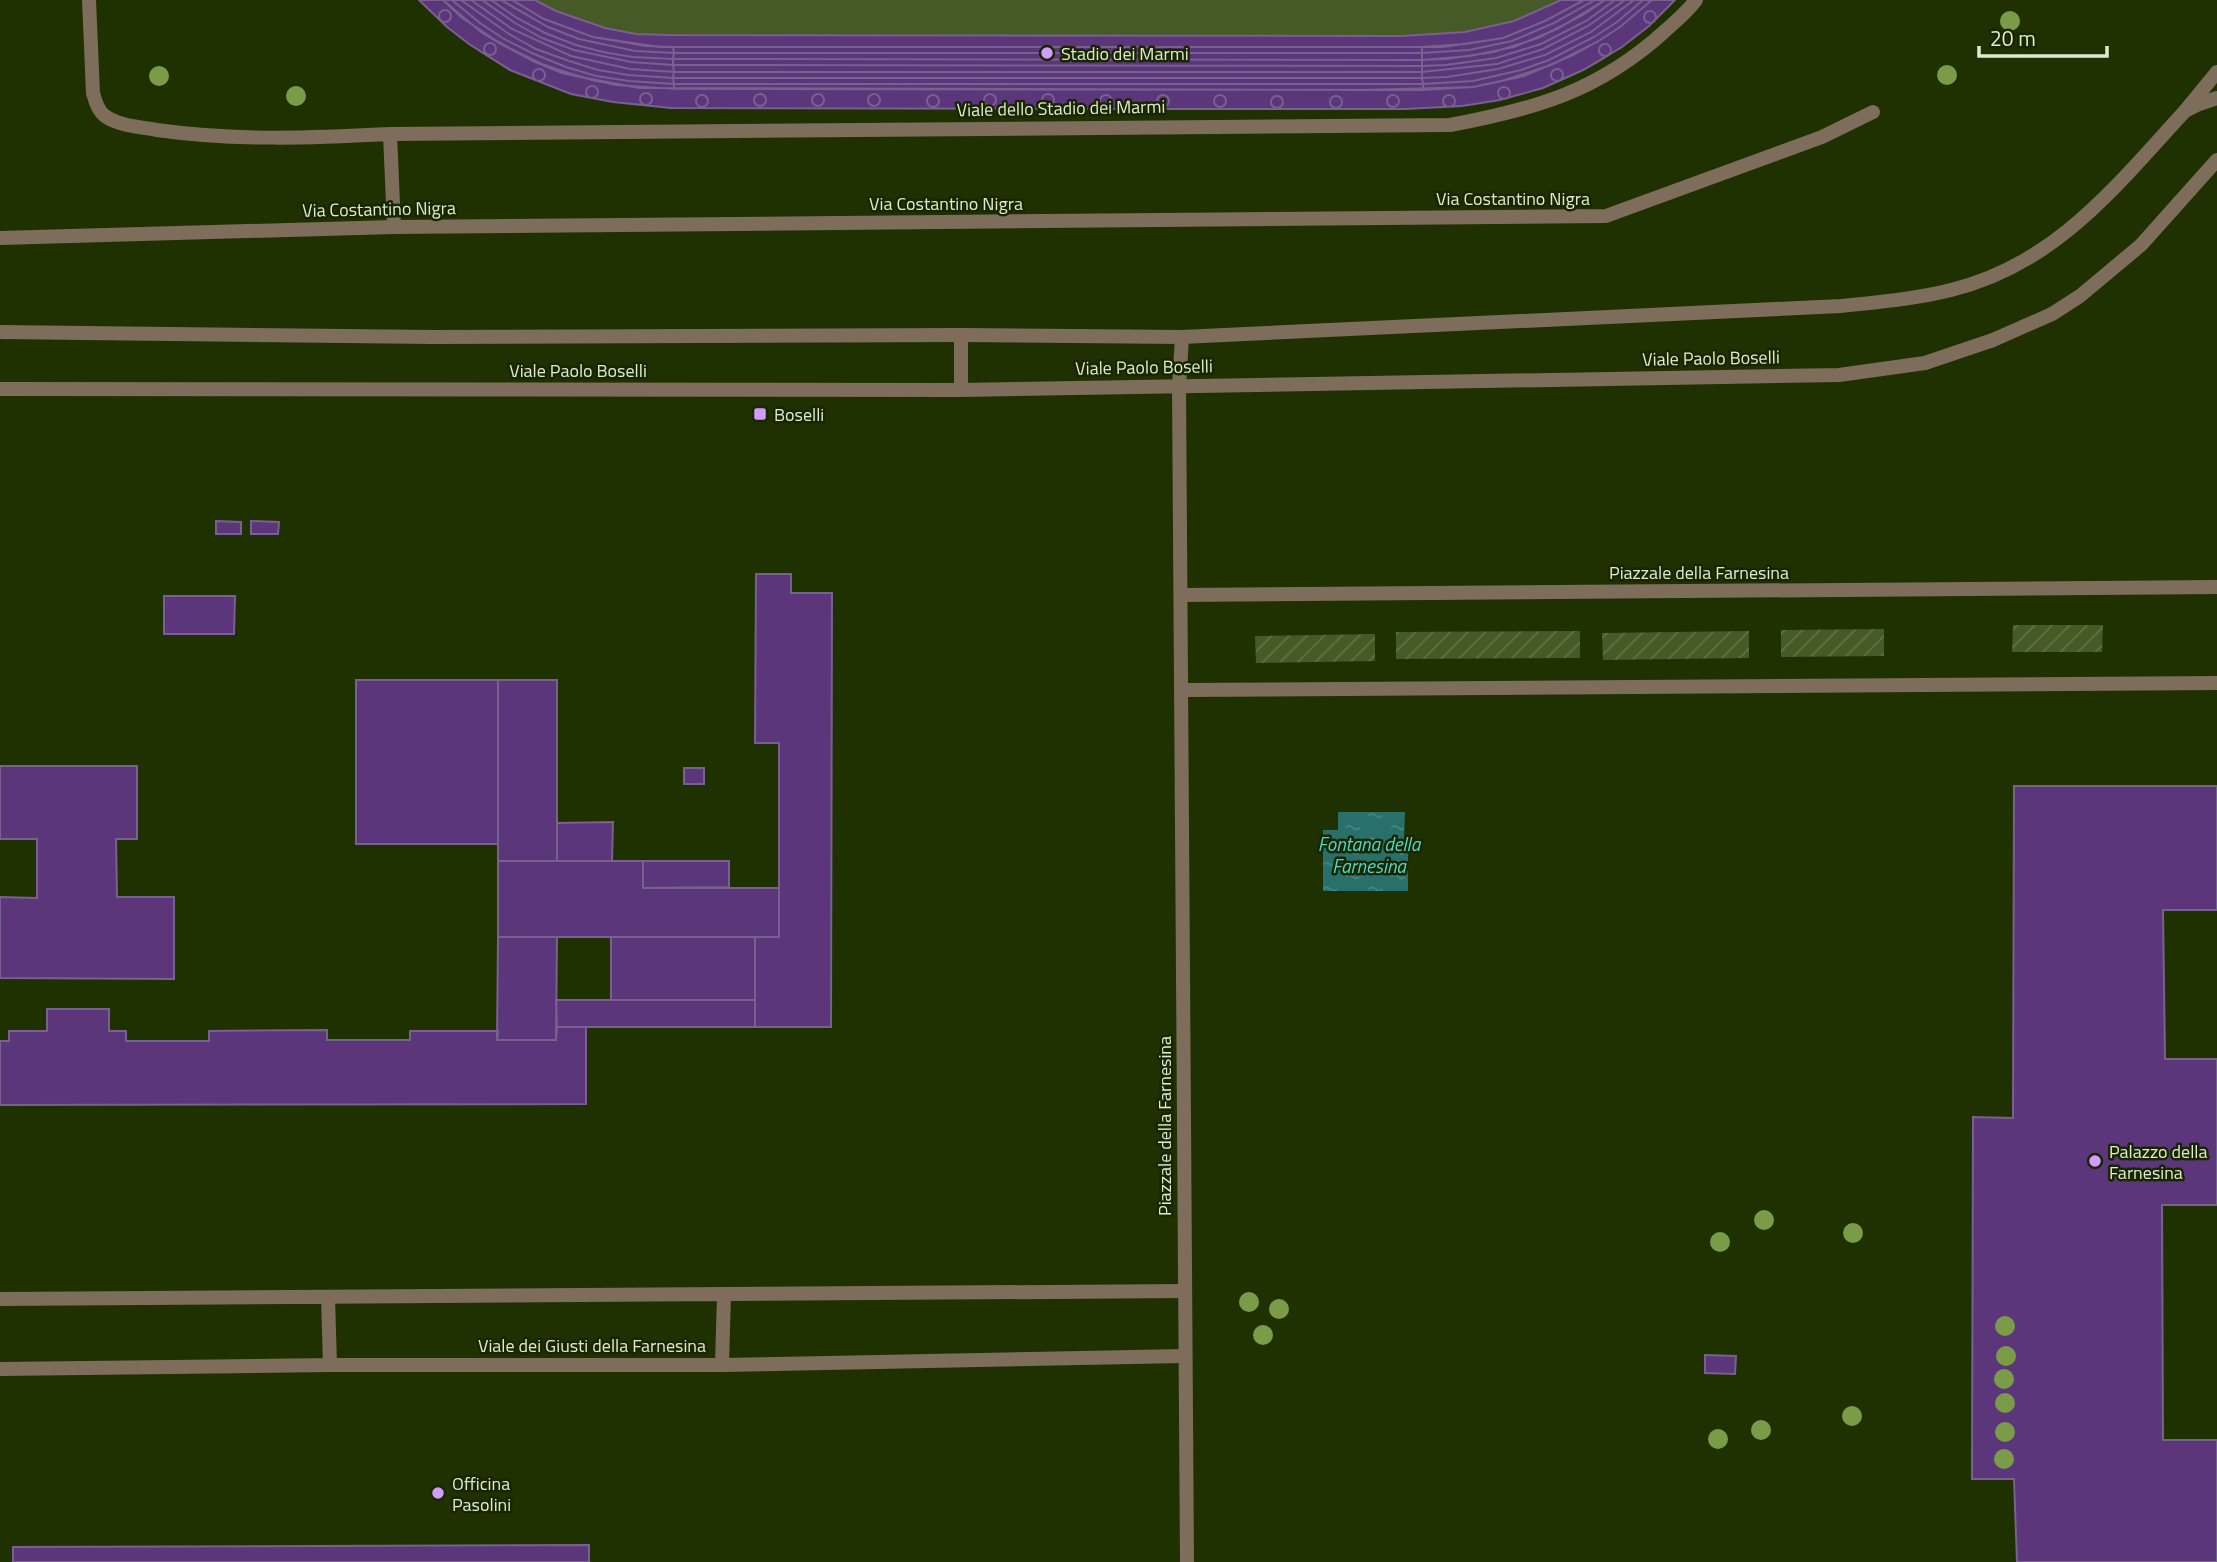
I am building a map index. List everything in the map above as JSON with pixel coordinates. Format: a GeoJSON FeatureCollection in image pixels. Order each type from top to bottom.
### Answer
{"type":"FeatureCollection","features":[{"type":"Feature","properties":{"kind":"street","name":"Viale dello Stadio dei Marmi"},"geometry":{"type":"LineString","coordinates":[[89,0],[93,93],[104,116],[117,122],[159,130],[227,138],[317,138],[390,134],[1450,125],[1504,115],[1596,82],[1644,51],[1696,0]]}},
{"type":"Feature","properties":{"kind":"street","name":"Viale Paolo Boselli"},"geometry":{"type":"LineString","coordinates":[[0,332],[433,337],[1182,337],[1827,307],[1920,297],[1954,290],[2038,254],[2102,202],[2217,72]]}},
{"type":"Feature","properties":{"kind":"street","name":"Viale Paolo Boselli"},"geometry":{"type":"LineString","coordinates":[[2185,111],[2217,98]]}},
{"type":"Feature","properties":{"kind":"street","name":"Via Costantino Nigra"},"geometry":{"type":"LineString","coordinates":[[0,238],[394,227],[1606,216],[1822,137],[1872,112]]}},
{"type":"Feature","properties":{"kind":"street"},"geometry":{"type":"LineString","coordinates":[[390,134],[394,227]]}},
{"type":"Feature","properties":{"kind":"street","name":"Viale Paolo Boselli"},"geometry":{"type":"LineString","coordinates":[[0,390],[961,390],[1839,375],[1925,363],[2017,330],[2052,314],[2080,296],[2141,245],[2217,160]]}},
{"type":"Feature","properties":{"kind":"street"},"geometry":{"type":"LineString","coordinates":[[961,335],[961,390]]}},
{"type":"Feature","properties":{"kind":"street","name":"Piazzale della Farnesina"},"geometry":{"type":"LineString","coordinates":[[1182,337],[1179,386],[1187,1562]]}},
{"type":"Feature","properties":{"kind":"street","name":"Piazzale della Farnesina"},"geometry":{"type":"LineString","coordinates":[[1181,595],[2217,587]]}},
{"type":"Feature","properties":{"kind":"street"},"geometry":{"type":"LineString","coordinates":[[1182,690],[2217,683]]}},
{"type":"Feature","properties":{"kind":"street"},"geometry":{"type":"LineString","coordinates":[[0,1298],[1184,1291]]}},
{"type":"Feature","properties":{"kind":"street"},"geometry":{"type":"LineString","coordinates":[[722,1365],[724,1294]]}},
{"type":"Feature","properties":{"kind":"street"},"geometry":{"type":"LineString","coordinates":[[328,1297],[330,1365]]}},
{"type":"Feature","properties":{"kind":"street","name":"Viale dei Giusti della Farnesina"},"geometry":{"type":"LineString","coordinates":[[0,1369],[330,1365],[722,1365],[1185,1356]]}},
{"type":"Feature","properties":{"kind":"green space","name":"Stadio dei Marmi"},"geometry":{"type":"Polygon","coordinates":[[[419,0],[1675,0],[1622,47],[1585,70],[1546,87],[1504,98],[1462,106],[1149,109],[671,108],[599,99],[534,80],[503,66],[446,26],[419,0]]]}},
{"type":"Feature","properties":{"kind":"green space"},"geometry":{"type":"Polygon","coordinates":[[[2013,625],[2103,625],[2102,652],[2012,652],[2013,625]]]}},
{"type":"Feature","properties":{"kind":"green space"},"geometry":{"type":"Polygon","coordinates":[[[1884,629],[1884,656],[1781,657],[1781,630],[1884,629]]]}},
{"type":"Feature","properties":{"kind":"green space"},"geometry":{"type":"Polygon","coordinates":[[[1580,631],[1580,658],[1396,659],[1396,632],[1580,631]]]}},
{"type":"Feature","properties":{"kind":"green space"},"geometry":{"type":"Polygon","coordinates":[[[1749,631],[1749,658],[1603,660],[1602,633],[1749,631]]]}},
{"type":"Feature","properties":{"kind":"green space"},"geometry":{"type":"Polygon","coordinates":[[[1375,634],[1375,661],[1256,663],[1255,636],[1375,634]]]}},
{"type":"Feature","properties":{"kind":"water","name":"Fontana della Farnesina"},"geometry":{"type":"Polygon","coordinates":[[[1338,812],[1405,812],[1408,891],[1323,891],[1323,830],[1338,830],[1338,812]]]}},
{"type":"Feature","properties":{"kind":"building"},"geometry":{"type":"Polygon","coordinates":[[[419,0],[443,0],[481,32],[548,67],[596,81],[640,88],[1364,90],[1473,87],[1524,76],[1600,40],[1652,0],[1675,0],[1649,26],[1622,47],[1583,70],[1543,88],[1500,100],[1462,106],[1406,109],[1149,109],[671,108],[613,102],[571,94],[510,70],[469,44],[419,0]]]}},
{"type":"Feature","properties":{"kind":"building"},"geometry":{"type":"Polygon","coordinates":[[[443,0],[512,0],[544,19],[593,37],[659,47],[1443,47],[1503,38],[1545,21],[1584,0],[1652,0],[1600,40],[1524,76],[1473,87],[1364,90],[640,88],[580,77],[533,61],[481,32],[443,0]]]}},
{"type":"Feature","properties":{"kind":"building"},"geometry":{"type":"Polygon","coordinates":[[[443,0],[452,0],[504,39],[566,67],[596,76],[674,84],[674,89],[616,85],[562,73],[501,44],[461,17],[443,0]]]}},
{"type":"Feature","properties":{"kind":"building"},"geometry":{"type":"Polygon","coordinates":[[[452,0],[461,0],[509,34],[536,49],[598,70],[673,78],[674,84],[596,76],[566,67],[504,39],[452,0]]]}},
{"type":"Feature","properties":{"kind":"building"},"geometry":{"type":"Polygon","coordinates":[[[461,0],[471,0],[512,29],[571,56],[630,69],[674,72],[673,78],[598,70],[536,49],[509,34],[461,0]]]}},
{"type":"Feature","properties":{"kind":"building"},"geometry":{"type":"Polygon","coordinates":[[[471,0],[482,0],[542,38],[574,50],[631,62],[673,65],[674,72],[630,69],[571,56],[512,29],[471,0]]]}},
{"type":"Feature","properties":{"kind":"building"},"geometry":{"type":"Polygon","coordinates":[[[482,0],[491,0],[545,33],[576,45],[632,57],[673,59],[673,65],[631,62],[574,50],[542,38],[482,0]]]}},
{"type":"Feature","properties":{"kind":"building"},"geometry":{"type":"Polygon","coordinates":[[[491,0],[501,0],[548,27],[579,39],[635,51],[674,53],[673,59],[632,57],[576,45],[545,33],[491,0]]]}},
{"type":"Feature","properties":{"kind":"building"},"geometry":{"type":"Polygon","coordinates":[[[501,0],[512,0],[544,19],[593,37],[646,46],[673,47],[674,53],[635,51],[579,39],[548,27],[501,0]]]}},
{"type":"Feature","properties":{"kind":"building"},"geometry":{"type":"Polygon","coordinates":[[[512,0],[535,0],[556,11],[605,28],[636,34],[1401,36],[1465,32],[1514,21],[1561,0],[1584,0],[1545,21],[1503,38],[1443,47],[659,47],[593,37],[544,19],[512,0]]]}},
{"type":"Feature","properties":{"kind":"building"},"geometry":{"type":"Polygon","coordinates":[[[1584,0],[1595,0],[1554,23],[1512,41],[1469,50],[1422,53],[1422,47],[1503,38],[1545,21],[1584,0]]]}},
{"type":"Feature","properties":{"kind":"building"},"geometry":{"type":"Polygon","coordinates":[[[1595,0],[1605,0],[1557,29],[1514,47],[1470,56],[1422,60],[1422,53],[1469,50],[1512,41],[1554,23],[1595,0]]]}},
{"type":"Feature","properties":{"kind":"building"},"geometry":{"type":"Polygon","coordinates":[[[1605,0],[1615,0],[1586,21],[1541,44],[1496,58],[1422,66],[1422,60],[1494,52],[1538,38],[1583,15],[1605,0]]]}},
{"type":"Feature","properties":{"kind":"building"},"geometry":{"type":"Polygon","coordinates":[[[1615,0],[1625,0],[1588,26],[1543,49],[1497,64],[1422,72],[1422,66],[1496,58],[1541,44],[1586,21],[1615,0]]]}},
{"type":"Feature","properties":{"kind":"building"},"geometry":{"type":"Polygon","coordinates":[[[1625,0],[1634,0],[1591,32],[1545,55],[1498,69],[1422,78],[1422,72],[1497,64],[1543,49],[1588,26],[1625,0]]]}},
{"type":"Feature","properties":{"kind":"building"},"geometry":{"type":"Polygon","coordinates":[[[1634,0],[1643,0],[1594,37],[1549,60],[1521,70],[1473,81],[1423,84],[1422,78],[1498,69],[1545,55],[1591,32],[1634,0]]]}},
{"type":"Feature","properties":{"kind":"building"},"geometry":{"type":"Polygon","coordinates":[[[1643,0],[1652,0],[1597,42],[1551,65],[1473,87],[1423,90],[1423,84],[1473,81],[1521,70],[1549,60],[1594,37],[1643,0]]]}},
{"type":"Feature","properties":{"kind":"building"},"geometry":{"type":"Polygon","coordinates":[[[445,10],[451,16],[445,22],[439,16],[445,10]]]}},
{"type":"Feature","properties":{"kind":"building"},"geometry":{"type":"Polygon","coordinates":[[[1650,11],[1656,17],[1650,23],[1644,17],[1650,11]]]}},
{"type":"Feature","properties":{"kind":"building"},"geometry":{"type":"Polygon","coordinates":[[[490,43],[496,49],[490,55],[484,49],[490,43]]]}},
{"type":"Feature","properties":{"kind":"building"},"geometry":{"type":"Polygon","coordinates":[[[1605,44],[1611,50],[1605,56],[1599,50],[1605,44]]]}},
{"type":"Feature","properties":{"kind":"building"},"geometry":{"type":"Polygon","coordinates":[[[673,47],[1422,47],[1422,53],[674,53],[673,47]]]}},
{"type":"Feature","properties":{"kind":"building"},"geometry":{"type":"Polygon","coordinates":[[[674,53],[1422,53],[1422,60],[673,59],[674,53]]]}},
{"type":"Feature","properties":{"kind":"building"},"geometry":{"type":"Polygon","coordinates":[[[673,59],[1422,60],[1422,66],[673,65],[673,59]]]}},
{"type":"Feature","properties":{"kind":"building"},"geometry":{"type":"Polygon","coordinates":[[[673,65],[1422,66],[1422,72],[674,72],[673,65]]]}},
{"type":"Feature","properties":{"kind":"building"},"geometry":{"type":"Polygon","coordinates":[[[539,69],[545,75],[539,81],[533,75],[539,69]]]}},
{"type":"Feature","properties":{"kind":"building"},"geometry":{"type":"Polygon","coordinates":[[[1557,69],[1563,75],[1557,81],[1551,75],[1557,69]]]}},
{"type":"Feature","properties":{"kind":"building"},"geometry":{"type":"Polygon","coordinates":[[[674,72],[1422,72],[1422,78],[673,78],[674,72]]]}},
{"type":"Feature","properties":{"kind":"building"},"geometry":{"type":"Polygon","coordinates":[[[673,78],[1422,78],[1423,84],[674,84],[673,78]]]}},
{"type":"Feature","properties":{"kind":"building"},"geometry":{"type":"Polygon","coordinates":[[[674,84],[1423,84],[1423,90],[674,89],[674,84]]]}},
{"type":"Feature","properties":{"kind":"building"},"geometry":{"type":"Polygon","coordinates":[[[592,86],[598,92],[592,98],[586,92],[592,86]]]}},
{"type":"Feature","properties":{"kind":"building"},"geometry":{"type":"Polygon","coordinates":[[[1504,87],[1510,93],[1504,99],[1498,93],[1504,87]]]}},
{"type":"Feature","properties":{"kind":"building"},"geometry":{"type":"Polygon","coordinates":[[[646,93],[652,99],[646,105],[640,99],[646,93]]]}},
{"type":"Feature","properties":{"kind":"building"},"geometry":{"type":"Polygon","coordinates":[[[760,94],[766,100],[760,106],[754,100],[760,94]]]}},
{"type":"Feature","properties":{"kind":"building"},"geometry":{"type":"Polygon","coordinates":[[[818,94],[824,100],[818,106],[812,100],[818,94]]]}},
{"type":"Feature","properties":{"kind":"building"},"geometry":{"type":"Polygon","coordinates":[[[874,94],[880,100],[874,106],[868,100],[874,94]]]}},
{"type":"Feature","properties":{"kind":"building"},"geometry":{"type":"Polygon","coordinates":[[[990,94],[996,100],[990,106],[984,100],[990,94]]]}},
{"type":"Feature","properties":{"kind":"building"},"geometry":{"type":"Polygon","coordinates":[[[1048,94],[1054,100],[1048,106],[1042,100],[1048,94]]]}},
{"type":"Feature","properties":{"kind":"building"},"geometry":{"type":"Polygon","coordinates":[[[702,95],[708,101],[702,107],[696,101],[702,95]]]}},
{"type":"Feature","properties":{"kind":"building"},"geometry":{"type":"Polygon","coordinates":[[[933,95],[939,101],[933,107],[927,101],[933,95]]]}},
{"type":"Feature","properties":{"kind":"building"},"geometry":{"type":"Polygon","coordinates":[[[1106,95],[1112,101],[1106,107],[1100,101],[1106,95]]]}},
{"type":"Feature","properties":{"kind":"building"},"geometry":{"type":"Polygon","coordinates":[[[1163,95],[1169,101],[1163,107],[1157,101],[1163,95]]]}},
{"type":"Feature","properties":{"kind":"building"},"geometry":{"type":"Polygon","coordinates":[[[1220,95],[1226,101],[1220,107],[1214,101],[1220,95]]]}},
{"type":"Feature","properties":{"kind":"building"},"geometry":{"type":"Polygon","coordinates":[[[1393,95],[1399,101],[1393,107],[1387,101],[1393,95]]]}},
{"type":"Feature","properties":{"kind":"building"},"geometry":{"type":"Polygon","coordinates":[[[1449,95],[1455,101],[1449,107],[1443,101],[1449,95]]]}},
{"type":"Feature","properties":{"kind":"building"},"geometry":{"type":"Polygon","coordinates":[[[1277,96],[1283,102],[1277,108],[1271,102],[1277,96]]]}},
{"type":"Feature","properties":{"kind":"building"},"geometry":{"type":"Polygon","coordinates":[[[1336,96],[1342,102],[1336,108],[1330,102],[1336,96]]]}},
{"type":"Feature","properties":{"kind":"building"},"geometry":{"type":"Polygon","coordinates":[[[216,521],[241,522],[241,534],[216,534],[216,521]]]}},
{"type":"Feature","properties":{"kind":"building"},"geometry":{"type":"Polygon","coordinates":[[[251,521],[279,522],[278,534],[251,534],[251,521]]]}},
{"type":"Feature","properties":{"kind":"building"},"geometry":{"type":"Polygon","coordinates":[[[756,574],[791,574],[791,593],[832,593],[831,1027],[755,1027],[755,937],[779,937],[779,743],[755,743],[756,574]]]}},
{"type":"Feature","properties":{"kind":"building"},"geometry":{"type":"Polygon","coordinates":[[[164,596],[235,596],[234,634],[164,634],[164,596]]]}},
{"type":"Feature","properties":{"kind":"building"},"geometry":{"type":"Polygon","coordinates":[[[356,680],[498,680],[498,844],[356,844],[356,680]]]}},
{"type":"Feature","properties":{"kind":"building"},"geometry":{"type":"Polygon","coordinates":[[[498,680],[557,680],[557,861],[498,861],[498,680]]]}},
{"type":"Feature","properties":{"kind":"building"},"geometry":{"type":"Polygon","coordinates":[[[0,766],[137,766],[137,839],[116,839],[117,897],[174,897],[174,979],[0,978],[0,897],[37,898],[37,839],[0,839],[0,766]]]}},
{"type":"Feature","properties":{"kind":"building"},"geometry":{"type":"Polygon","coordinates":[[[684,768],[704,768],[704,784],[684,784],[684,768]]]}},
{"type":"Feature","properties":{"kind":"building","name":"Palazzo della Farnesina"},"geometry":{"type":"Polygon","coordinates":[[[2014,786],[2217,786],[2217,910],[2163,910],[2165,1059],[2217,1059],[2217,1205],[2162,1205],[2163,1440],[2217,1440],[2217,1562],[2017,1562],[2014,1479],[1972,1479],[1973,1117],[2013,1118],[2014,786]]]}},
{"type":"Feature","properties":{"kind":"building"},"geometry":{"type":"Polygon","coordinates":[[[613,822],[612,861],[557,861],[557,823],[613,822]]]}},
{"type":"Feature","properties":{"kind":"building"},"geometry":{"type":"Polygon","coordinates":[[[498,861],[643,861],[643,888],[779,888],[779,937],[498,937],[498,861]]]}},
{"type":"Feature","properties":{"kind":"building"},"geometry":{"type":"Polygon","coordinates":[[[643,861],[729,861],[729,887],[643,888],[643,861]]]}},
{"type":"Feature","properties":{"kind":"building"},"geometry":{"type":"Polygon","coordinates":[[[498,937],[557,937],[556,1040],[497,1040],[498,937]]]}},
{"type":"Feature","properties":{"kind":"building"},"geometry":{"type":"Polygon","coordinates":[[[611,937],[755,937],[755,1000],[611,1000],[611,937]]]}},
{"type":"Feature","properties":{"kind":"building"},"geometry":{"type":"Polygon","coordinates":[[[556,1000],[755,1000],[755,1027],[557,1027],[556,1000]]]}},
{"type":"Feature","properties":{"kind":"building"},"geometry":{"type":"Polygon","coordinates":[[[47,1009],[109,1009],[109,1031],[126,1031],[126,1041],[209,1041],[209,1031],[327,1030],[327,1040],[410,1040],[410,1031],[498,1031],[497,1040],[556,1040],[557,1027],[586,1027],[586,1104],[0,1105],[0,1041],[9,1041],[9,1031],[47,1031],[47,1009]]]}},
{"type":"Feature","properties":{"kind":"building"},"geometry":{"type":"Polygon","coordinates":[[[1705,1355],[1736,1356],[1735,1374],[1705,1373],[1705,1355]]]}},
{"type":"Feature","properties":{"kind":"building"},"geometry":{"type":"Polygon","coordinates":[[[589,1545],[589,1562],[13,1562],[13,1547],[589,1545]]]}},
{"type":"Feature","properties":{"kind":"place","name":"Stadio dei Marmi"},"geometry":{"type":"Point","coordinates":[1047,53]}},
{"type":"Feature","properties":{"kind":"place","name":"Boselli"},"geometry":{"type":"Point","coordinates":[760,414]}},
{"type":"Feature","properties":{"kind":"place","name":"Palazzo della Farnesina"},"geometry":{"type":"Point","coordinates":[2095,1161]}},
{"type":"Feature","properties":{"kind":"place","name":"Officina Pasolini"},"geometry":{"type":"Point","coordinates":[438,1493]}}]}
